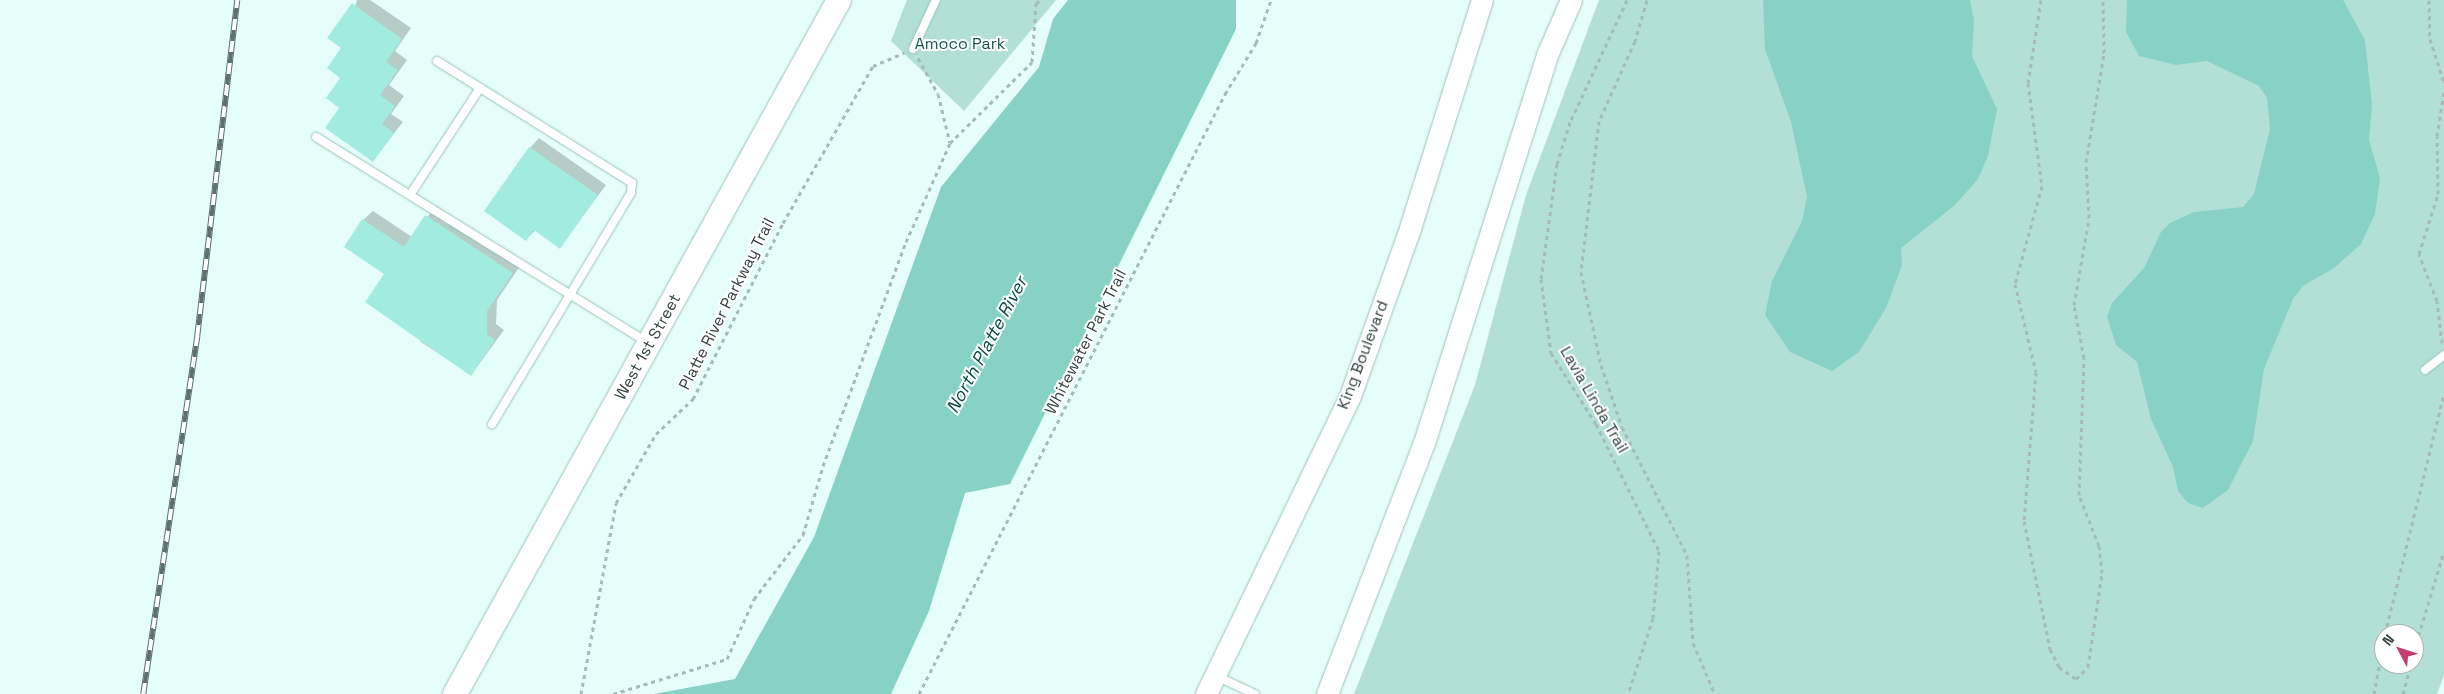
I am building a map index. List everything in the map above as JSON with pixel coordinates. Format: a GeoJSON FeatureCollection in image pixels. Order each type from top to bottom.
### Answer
{"type":"FeatureCollection","features":[{"type":"Feature","properties":{"kind":"main road","name":"West 1st Street"},"geometry":{"type":"LineString","coordinates":[[455,694],[839,0]]}},
{"type":"Feature","properties":{"kind":"street","name":"King Boulevard"},"geometry":{"type":"LineString","coordinates":[[1211,685],[1350,396],[1410,228],[1482,0]]}},
{"type":"Feature","properties":{"kind":"street"},"geometry":{"type":"LineString","coordinates":[[1327,694],[1424,443],[1547,55],[1571,0]]}},
{"type":"Feature","properties":{"kind":"lane"},"geometry":{"type":"LineString","coordinates":[[913,49],[936,0]]}},
{"type":"Feature","properties":{"kind":"lane"},"geometry":{"type":"LineString","coordinates":[[437,61],[632,183],[631,193],[492,424]]}},
{"type":"Feature","properties":{"kind":"lane"},"geometry":{"type":"LineString","coordinates":[[410,195],[480,88]]}},
{"type":"Feature","properties":{"kind":"lane"},"geometry":{"type":"LineString","coordinates":[[316,137],[650,344]]}},
{"type":"Feature","properties":{"kind":"lane"},"geometry":{"type":"LineString","coordinates":[[2425,370],[2444,355]]}},
{"type":"Feature","properties":{"kind":"lane"},"geometry":{"type":"LineString","coordinates":[[1211,685],[1255,694]]}},
{"type":"Feature","properties":{"kind":"path"},"geometry":{"type":"LineString","coordinates":[[613,694],[727,659],[754,599],[803,535],[824,466],[906,242],[950,144],[1032,62],[1036,3],[1042,0]]}},
{"type":"Feature","properties":{"kind":"path","name":"Whitewater Park Trail"},"geometry":{"type":"LineString","coordinates":[[919,694],[1225,94],[1256,43],[1271,0]]}},
{"type":"Feature","properties":{"kind":"path","name":"Lavia Linda Trail"},"geometry":{"type":"LineString","coordinates":[[1627,0],[1570,122],[1557,164],[1541,279],[1552,353],[1596,424],[1659,551],[1653,618],[1628,694]]}},
{"type":"Feature","properties":{"kind":"path"},"geometry":{"type":"LineString","coordinates":[[1647,0],[1636,41],[1599,121],[1581,272],[1598,354],[1616,411],[1688,555],[1693,643],[1715,694]]}},
{"type":"Feature","properties":{"kind":"path"},"geometry":{"type":"LineString","coordinates":[[2041,0],[2028,83],[2042,186],[2015,284],[2036,372],[2024,521],[2050,649],[2059,667],[2076,678],[2088,667],[2102,573],[2099,546],[2079,495],[2084,358],[2074,305],[2089,218],[2086,162],[2104,53],[2103,0]]}},
{"type":"Feature","properties":{"kind":"path"},"geometry":{"type":"LineString","coordinates":[[2428,0],[2430,39],[2444,82]]}},
{"type":"Feature","properties":{"kind":"path"},"geometry":{"type":"LineString","coordinates":[[913,49],[938,94],[950,144]]}},
{"type":"Feature","properties":{"kind":"path","name":"Platte River Parkway Trail"},"geometry":{"type":"LineString","coordinates":[[581,694],[616,503],[656,434],[693,399],[783,223],[873,66],[913,49]]}},
{"type":"Feature","properties":{"kind":"path"},"geometry":{"type":"LineString","coordinates":[[2444,92],[2437,136],[2438,194],[2419,254],[2437,301],[2444,355]]}},
{"type":"Feature","properties":{"kind":"path"},"geometry":{"type":"LineString","coordinates":[[2387,624],[2444,394]]}},
{"type":"Feature","properties":{"kind":"path"},"geometry":{"type":"LineString","coordinates":[[2422,624],[2444,551]]}},
{"type":"Feature","properties":{"kind":"path"},"geometry":{"type":"LineString","coordinates":[[2374,694],[2378,674]]}},
{"type":"Feature","properties":{"kind":"path"},"geometry":{"type":"LineString","coordinates":[[2403,694],[2408,674]]}},
{"type":"Feature","properties":{"kind":"green space","name":"Amoco Park"},"geometry":{"type":"Polygon","coordinates":[[[907,0],[1056,0],[964,111],[891,41],[907,0]]]}},
{"type":"Feature","properties":{"kind":"green space"},"geometry":{"type":"Polygon","coordinates":[[[1599,0],[2444,0],[2444,675],[2437,694],[1354,694],[1475,385],[1526,195],[1599,0]]]}},
{"type":"Feature","properties":{"kind":"water","name":"North Platte River"},"geometry":{"type":"Polygon","coordinates":[[[1068,0],[1236,0],[1236,29],[1010,484],[965,493],[929,611],[891,694],[654,694],[735,679],[814,537],[941,187],[1039,67],[1053,19],[1068,0]]]}},
{"type":"Feature","properties":{"kind":"water"},"geometry":{"type":"Polygon","coordinates":[[[1763,0],[1970,0],[1974,20],[1972,56],[1997,109],[1988,156],[1978,179],[1955,205],[1901,248],[1902,265],[1886,308],[1859,352],[1832,371],[1790,352],[1765,315],[1772,281],[1802,221],[1807,197],[1791,122],[1765,49],[1763,0]]]}},
{"type":"Feature","properties":{"kind":"water"},"geometry":{"type":"Polygon","coordinates":[[[2127,0],[2343,0],[2365,40],[2372,105],[2369,140],[2380,178],[2375,214],[2361,244],[2334,268],[2303,286],[2293,299],[2264,369],[2253,441],[2228,490],[2203,508],[2188,503],[2178,491],[2173,467],[2151,419],[2137,362],[2116,345],[2107,317],[2112,303],[2144,268],[2161,232],[2170,223],[2194,212],[2243,207],[2254,194],[2270,129],[2267,98],[2259,86],[2207,61],[2176,65],[2139,56],[2126,32],[2127,0]]]}},
{"type":"Feature","properties":{"kind":"building"},"geometry":{"type":"Polygon","coordinates":[[[352,3],[402,39],[386,62],[398,70],[380,95],[395,106],[382,124],[394,133],[373,162],[325,128],[339,108],[326,98],[340,78],[327,68],[341,48],[327,38],[352,3]]]}},
{"type":"Feature","properties":{"kind":"building"},"geometry":{"type":"Polygon","coordinates":[[[529,147],[598,195],[560,249],[534,230],[526,241],[484,211],[529,147]]]}},
{"type":"Feature","properties":{"kind":"building"},"geometry":{"type":"Polygon","coordinates":[[[425,215],[513,273],[487,311],[487,334],[495,340],[471,376],[365,302],[384,274],[344,247],[362,219],[404,247],[425,215]]]}},
{"type":"Feature","properties":{"kind":"railway"},"geometry":{"type":"LineString","coordinates":[[143,694],[197,336],[237,0]]}}]}
